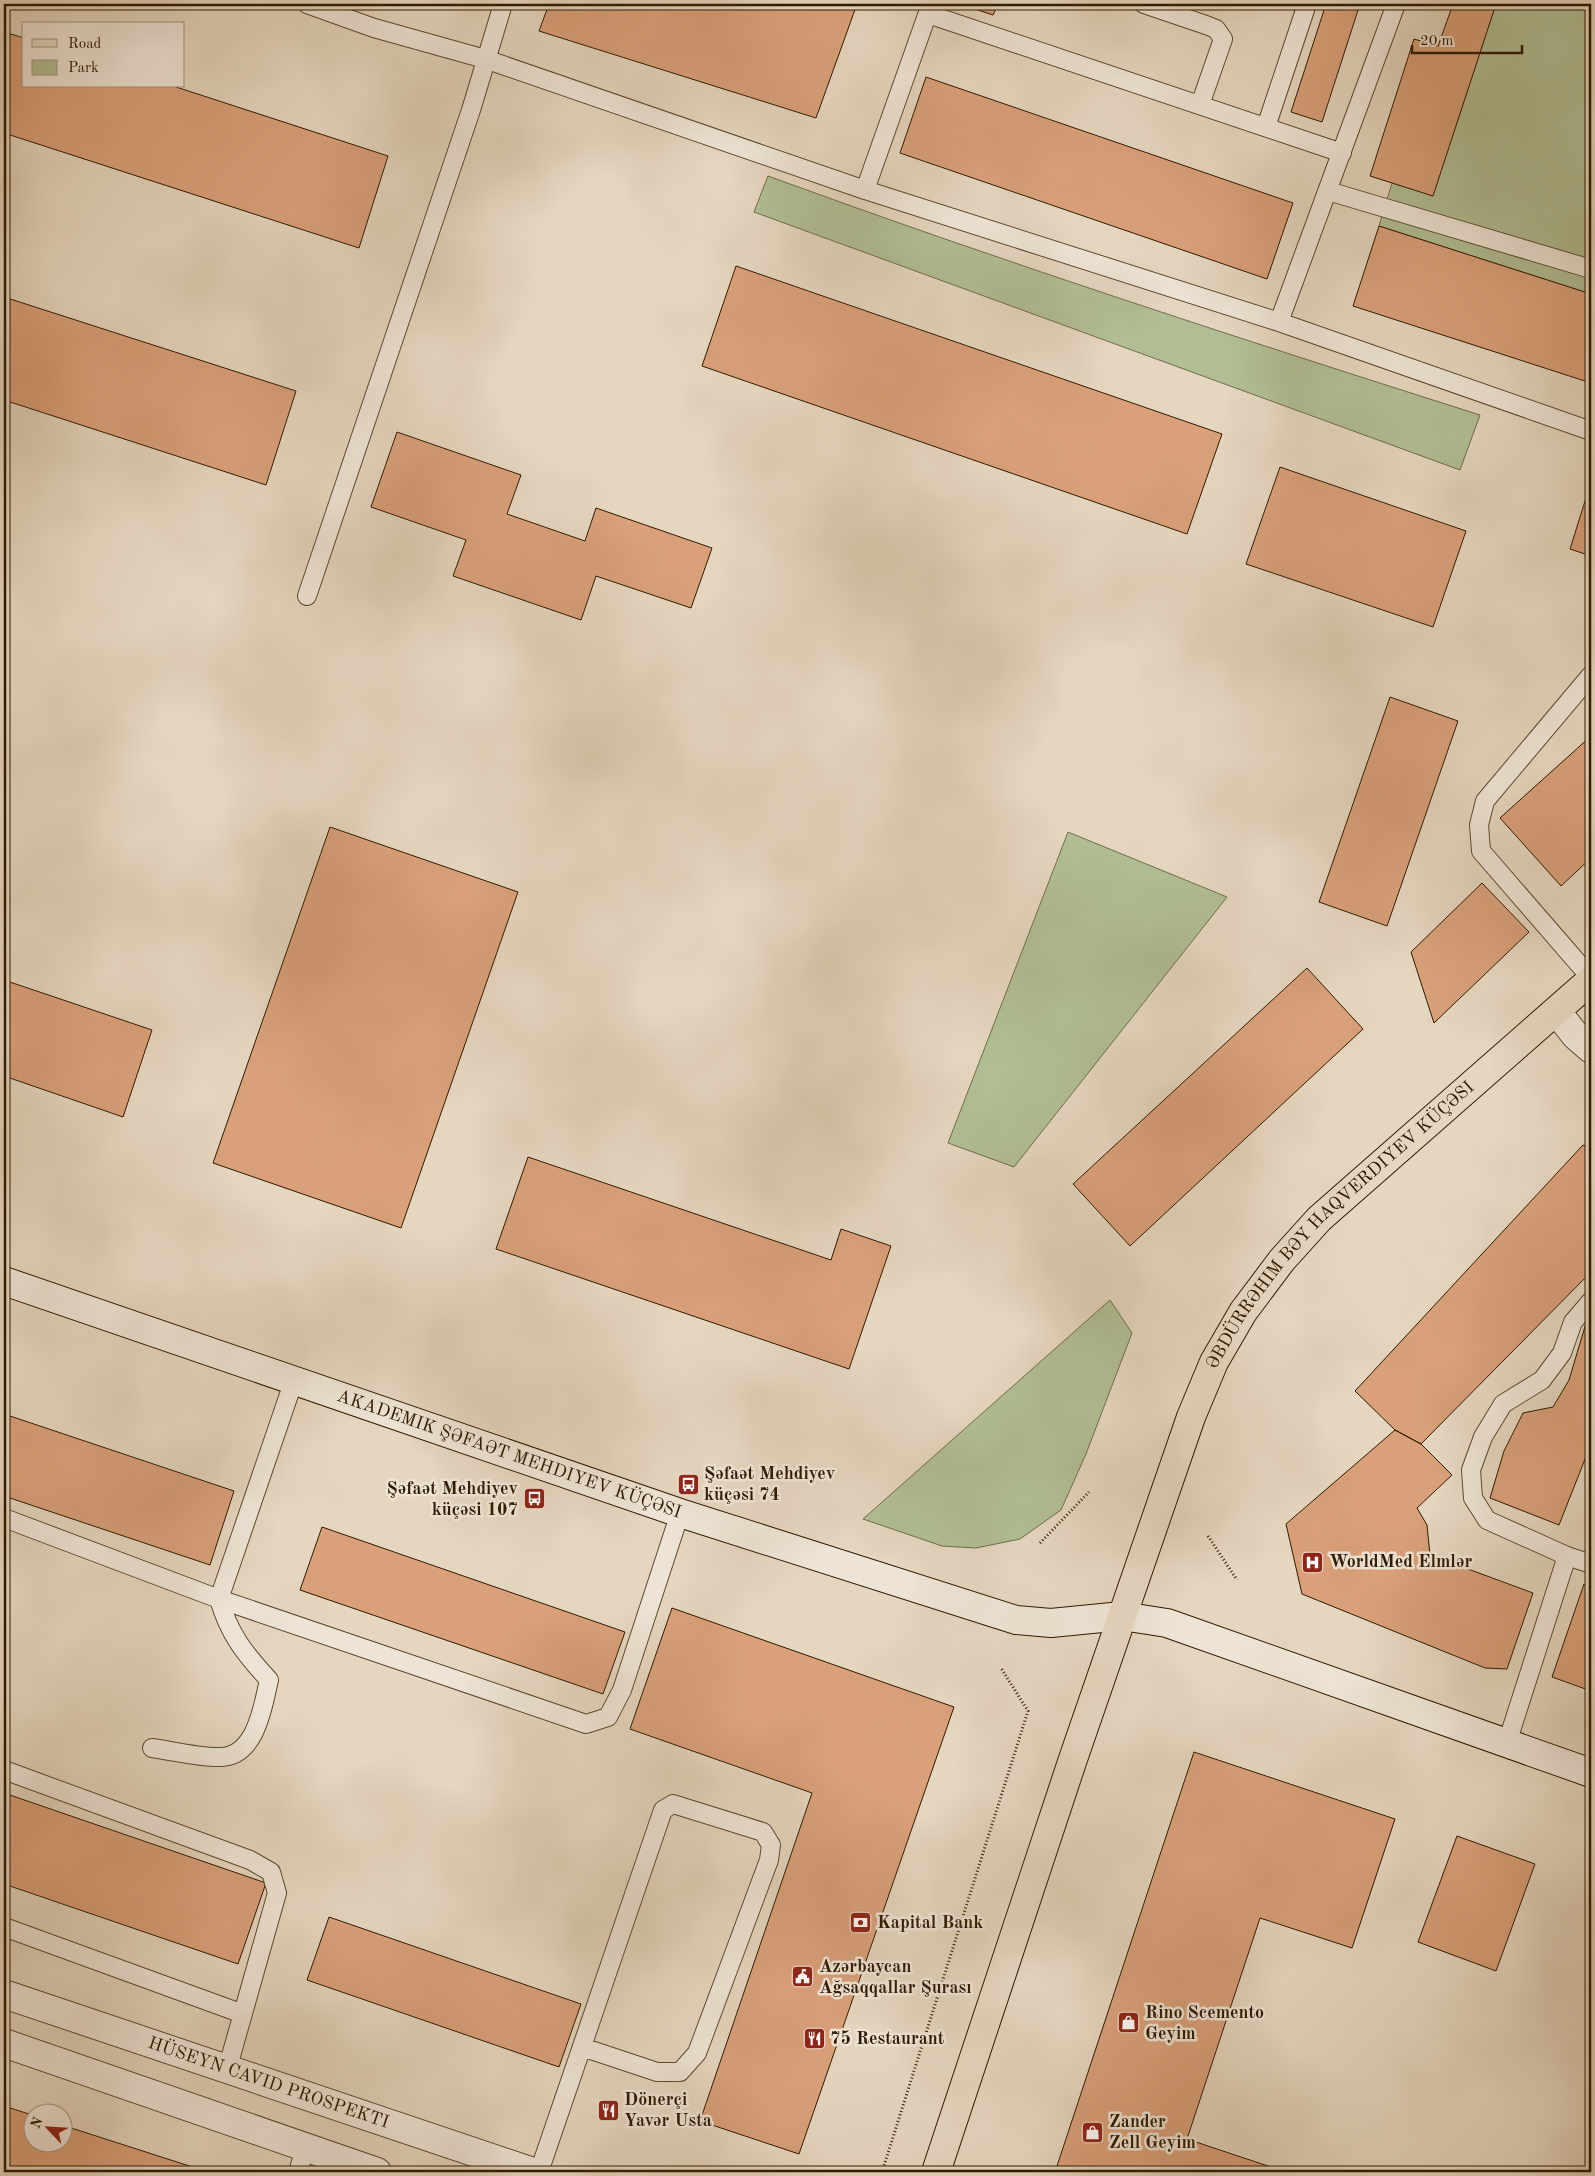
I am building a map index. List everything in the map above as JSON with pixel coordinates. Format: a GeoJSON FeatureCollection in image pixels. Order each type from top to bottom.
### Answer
{"type":"FeatureCollection","features":[{"type":"Feature","properties":{"kind":"main road","name":"ƏBDÜRRƏHIM BƏY HAQVERDIYEV KÜÇƏSI"},"geometry":{"type":"LineString","coordinates":[[936,2172],[1122,1616],[1191,1417],[1214,1362],[1243,1312],[1282,1260],[1319,1219],[1382,1162],[1557,1012],[1591,979]]}},
{"type":"Feature","properties":{"kind":"street"},"geometry":{"type":"LineString","coordinates":[[1557,1012],[1576,1036],[1591,1048]]}},
{"type":"Feature","properties":{"kind":"street","name":"AKADEMIK ŞƏFAƏT MEHDIYEV KÜÇƏSI"},"geometry":{"type":"LineString","coordinates":[[4,1281],[680,1514],[1016,1620],[1051,1623],[1122,1616],[1167,1624],[1218,1640],[1508,1743]]}},
{"type":"Feature","properties":{"kind":"street"},"geometry":{"type":"LineString","coordinates":[[1508,1743],[1591,1773]]}},
{"type":"Feature","properties":{"kind":"street","name":"HÜSEYN CAVID PROSPEKTI"},"geometry":{"type":"LineString","coordinates":[[4,1994],[532,2172]]}},
{"type":"Feature","properties":{"kind":"street"},"geometry":{"type":"LineString","coordinates":[[4,2043],[302,2160],[377,2172]]}},
{"type":"Feature","properties":{"kind":"lane"},"geometry":{"type":"LineString","coordinates":[[307,4],[374,28],[485,59],[865,190],[1279,322],[1591,431]]}},
{"type":"Feature","properties":{"kind":"lane"},"geometry":{"type":"LineString","coordinates":[[307,596],[471,110],[503,4]]}},
{"type":"Feature","properties":{"kind":"lane"},"geometry":{"type":"LineString","coordinates":[[1144,4],[1216,29],[1223,39],[1200,105]]}},
{"type":"Feature","properties":{"kind":"lane"},"geometry":{"type":"LineString","coordinates":[[1266,127],[1307,4]]}},
{"type":"Feature","properties":{"kind":"lane"},"geometry":{"type":"LineString","coordinates":[[1279,322],[1396,4]]}},
{"type":"Feature","properties":{"kind":"lane"},"geometry":{"type":"LineString","coordinates":[[865,190],[929,9],[1342,153]]}},
{"type":"Feature","properties":{"kind":"lane"},"geometry":{"type":"LineString","coordinates":[[1328,190],[1591,269]]}},
{"type":"Feature","properties":{"kind":"lane"},"geometry":{"type":"LineString","coordinates":[[1591,675],[1484,801],[1479,825],[1481,850],[1591,979]]}},
{"type":"Feature","properties":{"kind":"lane"},"geometry":{"type":"LineString","coordinates":[[1591,1300],[1573,1322],[1562,1353],[1542,1380],[1503,1404],[1483,1437],[1471,1470],[1472,1498],[1486,1520],[1568,1556],[1591,1564]]}},
{"type":"Feature","properties":{"kind":"lane"},"geometry":{"type":"LineString","coordinates":[[152,1748],[222,1757],[234,1754],[245,1746],[256,1730],[269,1680],[248,1657],[226,1624],[219,1599],[294,1380]]}},
{"type":"Feature","properties":{"kind":"lane"},"geometry":{"type":"LineString","coordinates":[[4,1518],[219,1599],[586,1724],[608,1717],[622,1690],[680,1514]]}},
{"type":"Feature","properties":{"kind":"lane"},"geometry":{"type":"LineString","coordinates":[[1508,1743],[1568,1556]]}},
{"type":"Feature","properties":{"kind":"lane"},"geometry":{"type":"LineString","coordinates":[[4,1770],[250,1860],[270,1872],[277,1894],[227,2070]]}},
{"type":"Feature","properties":{"kind":"lane"},"geometry":{"type":"LineString","coordinates":[[539,2172],[663,1810],[673,1804],[688,1807],[763,1832],[771,1845],[769,1860],[697,2052],[680,2072],[657,2072],[582,2047]]}},
{"type":"Feature","properties":{"kind":"lane"},"geometry":{"type":"LineString","coordinates":[[4,1927],[243,2014]]}},
{"type":"Feature","properties":{"kind":"path"},"geometry":{"type":"LineString","coordinates":[[1040,1543],[1089,1492]]}},
{"type":"Feature","properties":{"kind":"path"},"geometry":{"type":"LineString","coordinates":[[1208,1536],[1237,1580]]}},
{"type":"Feature","properties":{"kind":"path"},"geometry":{"type":"LineString","coordinates":[[882,2172],[1028,1711],[1001,1668]]}},
{"type":"Feature","properties":{"kind":"green space"},"geometry":{"type":"Polygon","coordinates":[[[1496,4],[1574,4],[1591,10],[1591,294],[1379,226],[1392,183],[1433,195],[1496,4]]]}},
{"type":"Feature","properties":{"kind":"green space"},"geometry":{"type":"Polygon","coordinates":[[[768,176],[1122,299],[1480,415],[1460,470],[754,212],[768,176]]]}},
{"type":"Feature","properties":{"kind":"green space"},"geometry":{"type":"Polygon","coordinates":[[[1068,832],[1227,897],[1014,1167],[948,1143],[1068,832]]]}},
{"type":"Feature","properties":{"kind":"green space"},"geometry":{"type":"Polygon","coordinates":[[[1110,1300],[1132,1333],[1086,1454],[1061,1510],[1020,1539],[976,1548],[942,1546],[863,1519],[1110,1300]]]}},
{"type":"Feature","properties":{"kind":"building"},"geometry":{"type":"Polygon","coordinates":[[[549,4],[857,4],[816,118],[539,31],[549,4]]]}},
{"type":"Feature","properties":{"kind":"building"},"geometry":{"type":"Polygon","coordinates":[[[960,4],[998,4],[993,15],[960,4]]]}},
{"type":"Feature","properties":{"kind":"building"},"geometry":{"type":"Polygon","coordinates":[[[1326,4],[1360,4],[1322,122],[1291,112],[1326,4]]]}},
{"type":"Feature","properties":{"kind":"building"},"geometry":{"type":"Polygon","coordinates":[[[1453,4],[1496,4],[1433,196],[1370,176],[1414,39],[1438,46],[1453,4]]]}},
{"type":"Feature","properties":{"kind":"building"},"geometry":{"type":"Polygon","coordinates":[[[4,32],[22,37],[22,88],[179,88],[388,156],[359,248],[4,133],[4,32]]]}},
{"type":"Feature","properties":{"kind":"building"},"geometry":{"type":"Polygon","coordinates":[[[926,77],[1293,203],[1267,279],[900,153],[926,77]]]}},
{"type":"Feature","properties":{"kind":"building"},"geometry":{"type":"Polygon","coordinates":[[[1379,226],[1591,294],[1591,383],[1353,306],[1379,226]]]}},
{"type":"Feature","properties":{"kind":"building"},"geometry":{"type":"Polygon","coordinates":[[[736,266],[1222,434],[1187,534],[702,366],[736,266]]]}},
{"type":"Feature","properties":{"kind":"building"},"geometry":{"type":"Polygon","coordinates":[[[4,297],[296,391],[266,485],[4,400],[4,297]]]}},
{"type":"Feature","properties":{"kind":"building"},"geometry":{"type":"Polygon","coordinates":[[[397,432],[521,475],[507,514],[585,541],[596,508],[712,548],[691,608],[596,576],[581,620],[453,576],[466,540],[371,507],[397,432]]]}},
{"type":"Feature","properties":{"kind":"building"},"geometry":{"type":"Polygon","coordinates":[[[1280,467],[1466,531],[1433,627],[1246,564],[1280,467]]]}},
{"type":"Feature","properties":{"kind":"building"},"geometry":{"type":"Polygon","coordinates":[[[1591,482],[1591,556],[1570,549],[1591,482]]]}},
{"type":"Feature","properties":{"kind":"building"},"geometry":{"type":"Polygon","coordinates":[[[1390,697],[1458,721],[1387,926],[1319,902],[1390,697]]]}},
{"type":"Feature","properties":{"kind":"building"},"geometry":{"type":"Polygon","coordinates":[[[1591,736],[1591,858],[1561,886],[1500,818],[1591,736]]]}},
{"type":"Feature","properties":{"kind":"building"},"geometry":{"type":"Polygon","coordinates":[[[330,827],[518,892],[401,1228],[213,1163],[330,827]]]}},
{"type":"Feature","properties":{"kind":"building"},"geometry":{"type":"Polygon","coordinates":[[[1482,883],[1529,932],[1434,1023],[1411,952],[1482,883]]]}},
{"type":"Feature","properties":{"kind":"building"},"geometry":{"type":"Polygon","coordinates":[[[1307,968],[1363,1029],[1130,1246],[1073,1184],[1307,968]]]}},
{"type":"Feature","properties":{"kind":"building"},"geometry":{"type":"Polygon","coordinates":[[[4,980],[152,1030],[123,1117],[4,1076],[4,980]]]}},
{"type":"Feature","properties":{"kind":"building"},"geometry":{"type":"Polygon","coordinates":[[[1583,1145],[1591,1149],[1591,1272],[1421,1444],[1395,1430],[1355,1391],[1583,1145]]]}},
{"type":"Feature","properties":{"kind":"building"},"geometry":{"type":"Polygon","coordinates":[[[528,1157],[831,1260],[841,1229],[891,1246],[849,1369],[496,1249],[528,1157]]]}},
{"type":"Feature","properties":{"kind":"building"},"geometry":{"type":"Polygon","coordinates":[[[1589,1313],[1591,1314],[1591,1444],[1559,1525],[1490,1498],[1504,1451],[1523,1413],[1553,1407],[1569,1380],[1589,1313]]]}},
{"type":"Feature","properties":{"kind":"building"},"geometry":{"type":"Polygon","coordinates":[[[4,1414],[234,1491],[210,1565],[4,1496],[4,1414]]]}},
{"type":"Feature","properties":{"kind":"building"},"geometry":{"type":"Polygon","coordinates":[[[1395,1430],[1421,1444],[1452,1475],[1417,1508],[1427,1525],[1430,1555],[1533,1593],[1507,1669],[1485,1668],[1302,1594],[1286,1524],[1395,1430]]]}},
{"type":"Feature","properties":{"kind":"building"},"geometry":{"type":"Polygon","coordinates":[[[322,1527],[625,1632],[603,1694],[300,1590],[322,1527]]]}},
{"type":"Feature","properties":{"kind":"building"},"geometry":{"type":"Polygon","coordinates":[[[1584,1584],[1591,1587],[1591,1691],[1552,1677],[1584,1584]]]}},
{"type":"Feature","properties":{"kind":"building"},"geometry":{"type":"Polygon","coordinates":[[[672,1608],[954,1707],[799,2154],[700,2121],[812,1793],[630,1729],[672,1608]]]}},
{"type":"Feature","properties":{"kind":"building"},"geometry":{"type":"Polygon","coordinates":[[[1194,1752],[1395,1819],[1352,1948],[1260,1918],[1187,2139],[1274,2168],[1273,2172],[1055,2172],[1194,1752]]]}},
{"type":"Feature","properties":{"kind":"building"},"geometry":{"type":"Polygon","coordinates":[[[4,1793],[266,1883],[238,1964],[4,1884],[4,1793]]]}},
{"type":"Feature","properties":{"kind":"building"},"geometry":{"type":"Polygon","coordinates":[[[1457,1836],[1535,1864],[1496,1971],[1418,1942],[1457,1836]]]}},
{"type":"Feature","properties":{"kind":"building"},"geometry":{"type":"Polygon","coordinates":[[[329,1917],[581,2004],[559,2067],[307,1980],[329,1917]]]}},
{"type":"Feature","properties":{"kind":"building"},"geometry":{"type":"Polygon","coordinates":[[[4,2106],[22,2112],[22,2154],[72,2154],[72,2128],[208,2172],[4,2172],[4,2106]]]}},
{"type":"Feature","properties":{"kind":"place","name":"Şəfaət Mehdiyev küçəsi 74"},"geometry":{"type":"Point","coordinates":[688,1484]}},
{"type":"Feature","properties":{"kind":"place","name":"Şəfaət Mehdiyev küçəsi 107"},"geometry":{"type":"Point","coordinates":[534,1499]}},
{"type":"Feature","properties":{"kind":"place","name":"WorldMed Elmlər"},"geometry":{"type":"Point","coordinates":[1313,1562]}},
{"type":"Feature","properties":{"kind":"place","name":"Kapital Bank"},"geometry":{"type":"Point","coordinates":[861,1923]}},
{"type":"Feature","properties":{"kind":"place","name":"Azərbaycan Ağsaqqallar Şurası"},"geometry":{"type":"Point","coordinates":[803,1977]}},
{"type":"Feature","properties":{"kind":"place","name":"Rino Scemento Geyim"},"geometry":{"type":"Point","coordinates":[1129,2023]}},
{"type":"Feature","properties":{"kind":"place","name":"75 Restaurant"},"geometry":{"type":"Point","coordinates":[814,2039]}},
{"type":"Feature","properties":{"kind":"place","name":"Dönerçi Yavər Usta"},"geometry":{"type":"Point","coordinates":[608,2110]}},
{"type":"Feature","properties":{"kind":"place","name":"Zander Zell Geyim"},"geometry":{"type":"Point","coordinates":[1093,2132]}}]}
